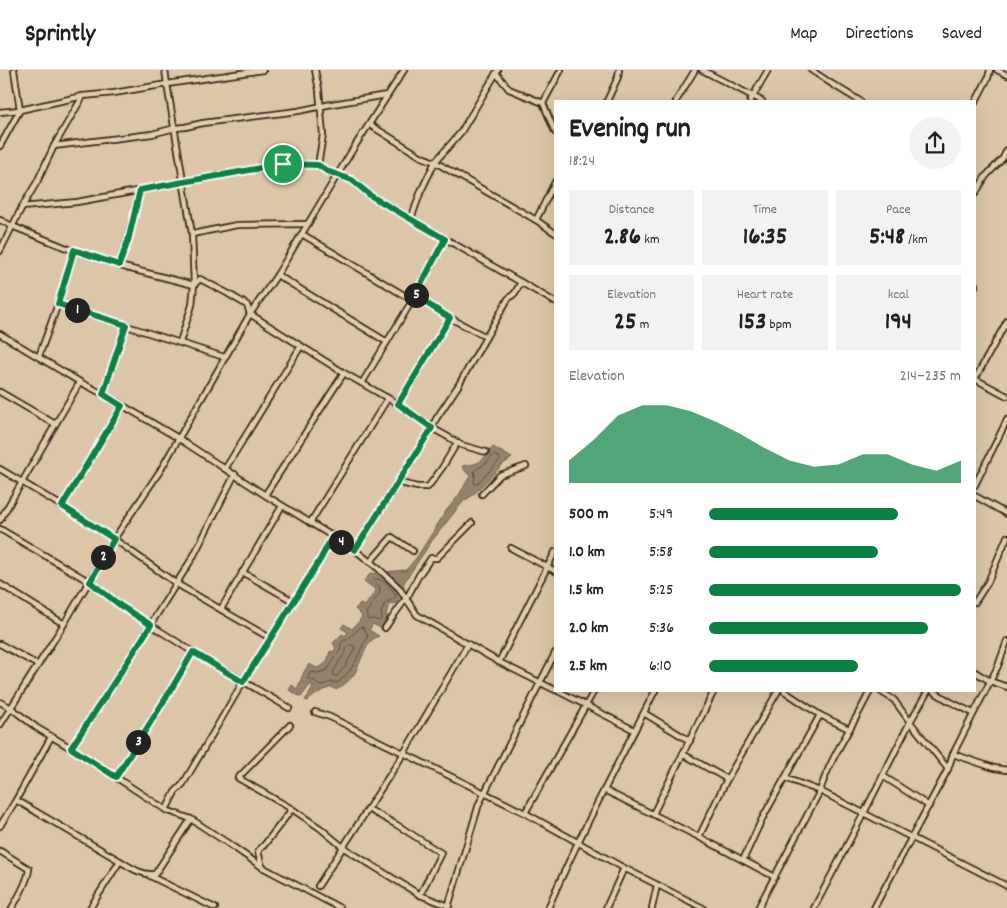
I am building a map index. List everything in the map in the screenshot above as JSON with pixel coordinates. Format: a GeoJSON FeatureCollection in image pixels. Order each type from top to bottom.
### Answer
{"type":"FeatureCollection","features":[{"type":"Feature","properties":{"kind":"street"},"geometry":{"type":"LineString","coordinates":[[0,146],[20,110],[14,70]]}},
{"type":"Feature","properties":{"kind":"street"},"geometry":{"type":"LineString","coordinates":[[164,70],[192,234],[194,285],[192,306],[180,342]]}},
{"type":"Feature","properties":{"kind":"street"},"geometry":{"type":"LineString","coordinates":[[0,112],[20,110],[83,96],[262,70]]}},
{"type":"Feature","properties":{"kind":"street"},"geometry":{"type":"LineString","coordinates":[[315,70],[319,90],[323,135],[318,165]]}},
{"type":"Feature","properties":{"kind":"street"},"geometry":{"type":"LineString","coordinates":[[0,725],[90,582],[114,539],[160,471],[224,356],[277,275],[404,70]]}},
{"type":"Feature","properties":{"kind":"street"},"geometry":{"type":"LineString","coordinates":[[543,103],[561,70]]}},
{"type":"Feature","properties":{"kind":"street"},"geometry":{"type":"LineString","coordinates":[[607,100],[618,77],[619,70]]}},
{"type":"Feature","properties":{"kind":"street"},"geometry":{"type":"LineString","coordinates":[[677,100],[694,70]]}},
{"type":"Feature","properties":{"kind":"street"},"geometry":{"type":"LineString","coordinates":[[702,70],[760,100]]}},
{"type":"Feature","properties":{"kind":"street"},"geometry":{"type":"LineString","coordinates":[[751,100],[768,70]]}},
{"type":"Feature","properties":{"kind":"street"},"geometry":{"type":"LineString","coordinates":[[811,70],[858,100]]}},
{"type":"Feature","properties":{"kind":"street"},"geometry":{"type":"LineString","coordinates":[[976,101],[990,70]]}},
{"type":"Feature","properties":{"kind":"street"},"geometry":{"type":"LineString","coordinates":[[997,70],[1007,75]]}},
{"type":"Feature","properties":{"kind":"street"},"geometry":{"type":"LineString","coordinates":[[411,219],[421,191],[435,162],[461,132],[497,71],[509,89],[543,103],[554,130]]}},
{"type":"Feature","properties":{"kind":"street"},"geometry":{"type":"LineString","coordinates":[[54,146],[152,134],[202,123],[298,111],[387,95]]}},
{"type":"Feature","properties":{"kind":"street"},"geometry":{"type":"LineString","coordinates":[[0,251],[54,146],[83,96]]}},
{"type":"Feature","properties":{"kind":"street"},"geometry":{"type":"LineString","coordinates":[[370,125],[422,157],[435,162],[536,220],[554,232]]}},
{"type":"Feature","properties":{"kind":"street"},"geometry":{"type":"LineString","coordinates":[[976,192],[986,176],[1003,158],[1007,150]]}},
{"type":"Feature","properties":{"kind":"street"},"geometry":{"type":"LineString","coordinates":[[22,207],[77,202],[283,164],[318,165],[327,171],[352,180],[371,196],[554,301]]}},
{"type":"Feature","properties":{"kind":"street"},"geometry":{"type":"LineString","coordinates":[[536,220],[554,184]]}},
{"type":"Feature","properties":{"kind":"street"},"geometry":{"type":"LineString","coordinates":[[119,265],[128,241],[140,190]]}},
{"type":"Feature","properties":{"kind":"street"},"geometry":{"type":"LineString","coordinates":[[0,220],[74,250],[119,265],[194,285]]}},
{"type":"Feature","properties":{"kind":"street"},"geometry":{"type":"LineString","coordinates":[[192,234],[236,225],[308,224]]}},
{"type":"Feature","properties":{"kind":"street"},"geometry":{"type":"LineString","coordinates":[[302,234],[486,337]]}},
{"type":"Feature","properties":{"kind":"street"},"geometry":{"type":"LineString","coordinates":[[362,383],[414,298],[445,239]]}},
{"type":"Feature","properties":{"kind":"street"},"geometry":{"type":"LineString","coordinates":[[38,356],[58,304],[74,250]]}},
{"type":"Feature","properties":{"kind":"street"},"geometry":{"type":"LineString","coordinates":[[277,275],[387,342]]}},
{"type":"Feature","properties":{"kind":"street"},"geometry":{"type":"LineString","coordinates":[[194,285],[200,280],[226,292],[247,305],[250,314],[344,373],[398,404],[432,428],[457,443],[486,452]]}},
{"type":"Feature","properties":{"kind":"street"},"geometry":{"type":"LineString","coordinates":[[355,550],[458,386],[508,299],[515,293],[521,282]]}},
{"type":"Feature","properties":{"kind":"street"},"geometry":{"type":"LineString","coordinates":[[58,304],[224,356]]}},
{"type":"Feature","properties":{"kind":"street"},"geometry":{"type":"LineString","coordinates":[[398,404],[450,318]]}},
{"type":"Feature","properties":{"kind":"street"},"geometry":{"type":"LineString","coordinates":[[976,377],[1007,321]]}},
{"type":"Feature","properties":{"kind":"street"},"geometry":{"type":"LineString","coordinates":[[103,394],[126,325]]}},
{"type":"Feature","properties":{"kind":"street"},"geometry":{"type":"LineString","coordinates":[[0,334],[178,438],[282,506],[355,550],[399,588],[417,616],[499,662],[554,690]]}},
{"type":"Feature","properties":{"kind":"street"},"geometry":{"type":"LineString","coordinates":[[225,469],[301,346]]}},
{"type":"Feature","properties":{"kind":"street"},"geometry":{"type":"LineString","coordinates":[[265,495],[344,373]]}},
{"type":"Feature","properties":{"kind":"street"},"geometry":{"type":"LineString","coordinates":[[976,380],[1007,396]]}},
{"type":"Feature","properties":{"kind":"street"},"geometry":{"type":"LineString","coordinates":[[0,520],[80,382]]}},
{"type":"Feature","properties":{"kind":"street"},"geometry":{"type":"LineString","coordinates":[[0,392],[55,424]]}},
{"type":"Feature","properties":{"kind":"street"},"geometry":{"type":"LineString","coordinates":[[310,523],[388,398]]}},
{"type":"Feature","properties":{"kind":"street"},"geometry":{"type":"LineString","coordinates":[[62,506],[122,406]]}},
{"type":"Feature","properties":{"kind":"street"},"geometry":{"type":"LineString","coordinates":[[976,483],[1007,420]]}},
{"type":"Feature","properties":{"kind":"street"},"geometry":{"type":"LineString","coordinates":[[401,482],[417,487],[428,487],[457,443]]}},
{"type":"Feature","properties":{"kind":"street"},"geometry":{"type":"LineString","coordinates":[[482,494],[500,474],[526,466]]}},
{"type":"Feature","properties":{"kind":"street"},"geometry":{"type":"LineString","coordinates":[[0,469],[114,539],[177,584],[270,638]]}},
{"type":"Feature","properties":{"kind":"street"},"geometry":{"type":"LineString","coordinates":[[71,748],[177,584],[197,550],[235,474]]}},
{"type":"Feature","properties":{"kind":"street"},"geometry":{"type":"LineString","coordinates":[[976,497],[1007,514]]}},
{"type":"Feature","properties":{"kind":"street"},"geometry":{"type":"LineString","coordinates":[[221,610],[282,506]]}},
{"type":"Feature","properties":{"kind":"street"},"geometry":{"type":"LineString","coordinates":[[385,628],[406,599],[431,558],[437,558],[472,523]]}},
{"type":"Feature","properties":{"kind":"street"},"geometry":{"type":"LineString","coordinates":[[0,529],[90,582],[121,606],[193,652],[289,708]]}},
{"type":"Feature","properties":{"kind":"street"},"geometry":{"type":"LineString","coordinates":[[166,810],[270,638],[320,560],[332,537]]}},
{"type":"Feature","properties":{"kind":"street"},"geometry":{"type":"LineString","coordinates":[[370,562],[392,537],[413,551]]}},
{"type":"Feature","properties":{"kind":"street"},"geometry":{"type":"LineString","coordinates":[[976,600],[988,582],[1007,537]]}},
{"type":"Feature","properties":{"kind":"street"},"geometry":{"type":"LineString","coordinates":[[511,548],[554,570]]}},
{"type":"Feature","properties":{"kind":"street"},"geometry":{"type":"LineString","coordinates":[[499,662],[554,554]]}},
{"type":"Feature","properties":{"kind":"street"},"geometry":{"type":"LineString","coordinates":[[242,572],[293,601]]}},
{"type":"Feature","properties":{"kind":"street"},"geometry":{"type":"LineString","coordinates":[[0,584],[64,624]]}},
{"type":"Feature","properties":{"kind":"street"},"geometry":{"type":"LineString","coordinates":[[874,908],[948,769],[953,754],[998,666],[1007,641]]}},
{"type":"Feature","properties":{"kind":"street"},"geometry":{"type":"LineString","coordinates":[[0,644],[38,666]]}},
{"type":"Feature","properties":{"kind":"street"},"geometry":{"type":"LineString","coordinates":[[318,886],[404,753],[468,644]]}},
{"type":"Feature","properties":{"kind":"street"},"geometry":{"type":"LineString","coordinates":[[116,777],[193,652]]}},
{"type":"Feature","properties":{"kind":"street"},"geometry":{"type":"LineString","coordinates":[[290,725],[238,778],[292,809],[320,828],[344,848],[420,895],[448,907],[479,804],[554,655]]}},
{"type":"Feature","properties":{"kind":"street"},"geometry":{"type":"LineString","coordinates":[[976,673],[1007,688]]}},
{"type":"Feature","properties":{"kind":"street"},"geometry":{"type":"LineString","coordinates":[[558,692],[634,730]]}},
{"type":"Feature","properties":{"kind":"street"},"geometry":{"type":"LineString","coordinates":[[525,813],[594,692]]}},
{"type":"Feature","properties":{"kind":"street"},"geometry":{"type":"LineString","coordinates":[[548,908],[578,842],[654,692]]}},
{"type":"Feature","properties":{"kind":"street"},"geometry":{"type":"LineString","coordinates":[[653,814],[714,692]]}},
{"type":"Feature","properties":{"kind":"street"},"geometry":{"type":"LineString","coordinates":[[699,837],[727,779],[777,692]]}},
{"type":"Feature","properties":{"kind":"street"},"geometry":{"type":"LineString","coordinates":[[786,692],[820,715],[849,729]]}},
{"type":"Feature","properties":{"kind":"street"},"geometry":{"type":"LineString","coordinates":[[758,908],[869,692]]}},
{"type":"Feature","properties":{"kind":"street"},"geometry":{"type":"LineString","coordinates":[[882,692],[894,700],[948,769]]}},
{"type":"Feature","properties":{"kind":"street"},"geometry":{"type":"LineString","coordinates":[[814,908],[927,692]]}},
{"type":"Feature","properties":{"kind":"street"},"geometry":{"type":"LineString","coordinates":[[935,692],[973,713]]}},
{"type":"Feature","properties":{"kind":"street"},"geometry":{"type":"LineString","coordinates":[[0,702],[37,728],[166,810],[191,820],[262,867],[337,907]]}},
{"type":"Feature","properties":{"kind":"street"},"geometry":{"type":"LineString","coordinates":[[315,712],[330,717],[525,813],[624,868],[702,908]]}},
{"type":"Feature","properties":{"kind":"street"},"geometry":{"type":"LineString","coordinates":[[644,713],[690,741]]}},
{"type":"Feature","properties":{"kind":"street"},"geometry":{"type":"LineString","coordinates":[[743,860],[762,819],[820,715]]}},
{"type":"Feature","properties":{"kind":"street"},"geometry":{"type":"LineString","coordinates":[[0,826],[52,737]]}},
{"type":"Feature","properties":{"kind":"street"},"geometry":{"type":"LineString","coordinates":[[683,754],[727,779]]}},
{"type":"Feature","properties":{"kind":"street"},"geometry":{"type":"LineString","coordinates":[[953,754],[994,768],[1007,770]]}},
{"type":"Feature","properties":{"kind":"street"},"geometry":{"type":"LineString","coordinates":[[882,776],[929,806]]}},
{"type":"Feature","properties":{"kind":"street"},"geometry":{"type":"LineString","coordinates":[[785,778],[820,791],[1007,886]]}},
{"type":"Feature","properties":{"kind":"street"},"geometry":{"type":"LineString","coordinates":[[604,790],[774,877]]}},
{"type":"Feature","properties":{"kind":"street"},"geometry":{"type":"LineString","coordinates":[[16,800],[140,872],[215,908]]}},
{"type":"Feature","properties":{"kind":"street"},"geometry":{"type":"LineString","coordinates":[[262,867],[258,851],[292,809]]}},
{"type":"Feature","properties":{"kind":"street"},"geometry":{"type":"LineString","coordinates":[[368,809],[441,853],[420,895]]}},
{"type":"Feature","properties":{"kind":"street"},"geometry":{"type":"LineString","coordinates":[[149,875],[155,874],[191,820]]}},
{"type":"Feature","properties":{"kind":"street"},"geometry":{"type":"LineString","coordinates":[[0,851],[28,869],[29,873],[12,908]]}},
{"type":"Feature","properties":{"kind":"street"},"geometry":{"type":"LineString","coordinates":[[90,908],[120,861]]}},
{"type":"Feature","properties":{"kind":"street"},"geometry":{"type":"LineString","coordinates":[[606,908],[624,868]]}},
{"type":"Feature","properties":{"kind":"street"},"geometry":{"type":"LineString","coordinates":[[652,908],[656,885]]}},
{"type":"Feature","properties":{"kind":"water"},"geometry":{"type":"Polygon","coordinates":[[[493,447],[512,458],[503,464],[457,509],[431,542],[403,584],[405,588],[402,591],[384,572],[406,570],[417,557],[470,476],[462,466],[481,461],[493,447]]]}},
{"type":"Feature","properties":{"kind":"water"},"geometry":{"type":"Polygon","coordinates":[[[371,573],[386,577],[402,596],[401,601],[389,605],[384,630],[373,624],[369,630],[379,636],[370,642],[350,679],[336,690],[332,687],[319,692],[308,701],[305,700],[313,685],[310,685],[301,697],[289,690],[292,685],[297,689],[309,664],[317,668],[325,664],[330,651],[333,652],[336,648],[333,643],[342,634],[345,636],[348,632],[341,628],[344,624],[352,629],[360,620],[362,616],[355,609],[360,604],[365,606],[376,590],[364,581],[371,573]]]}},
{"type":"Feature","properties":{"kind":"route"},"geometry":{"type":"LineString","coordinates":[[283,164],[318,165],[327,171],[352,180],[371,196],[445,239],[415,296],[450,318],[398,404],[432,428],[355,550],[332,537],[320,560],[243,682],[193,652],[116,777],[71,748],[151,625],[121,606],[90,582],[114,539],[62,506],[122,406],[103,394],[126,325],[58,304],[74,250],[119,265],[134,220],[140,190],[283,164]]}}]}
